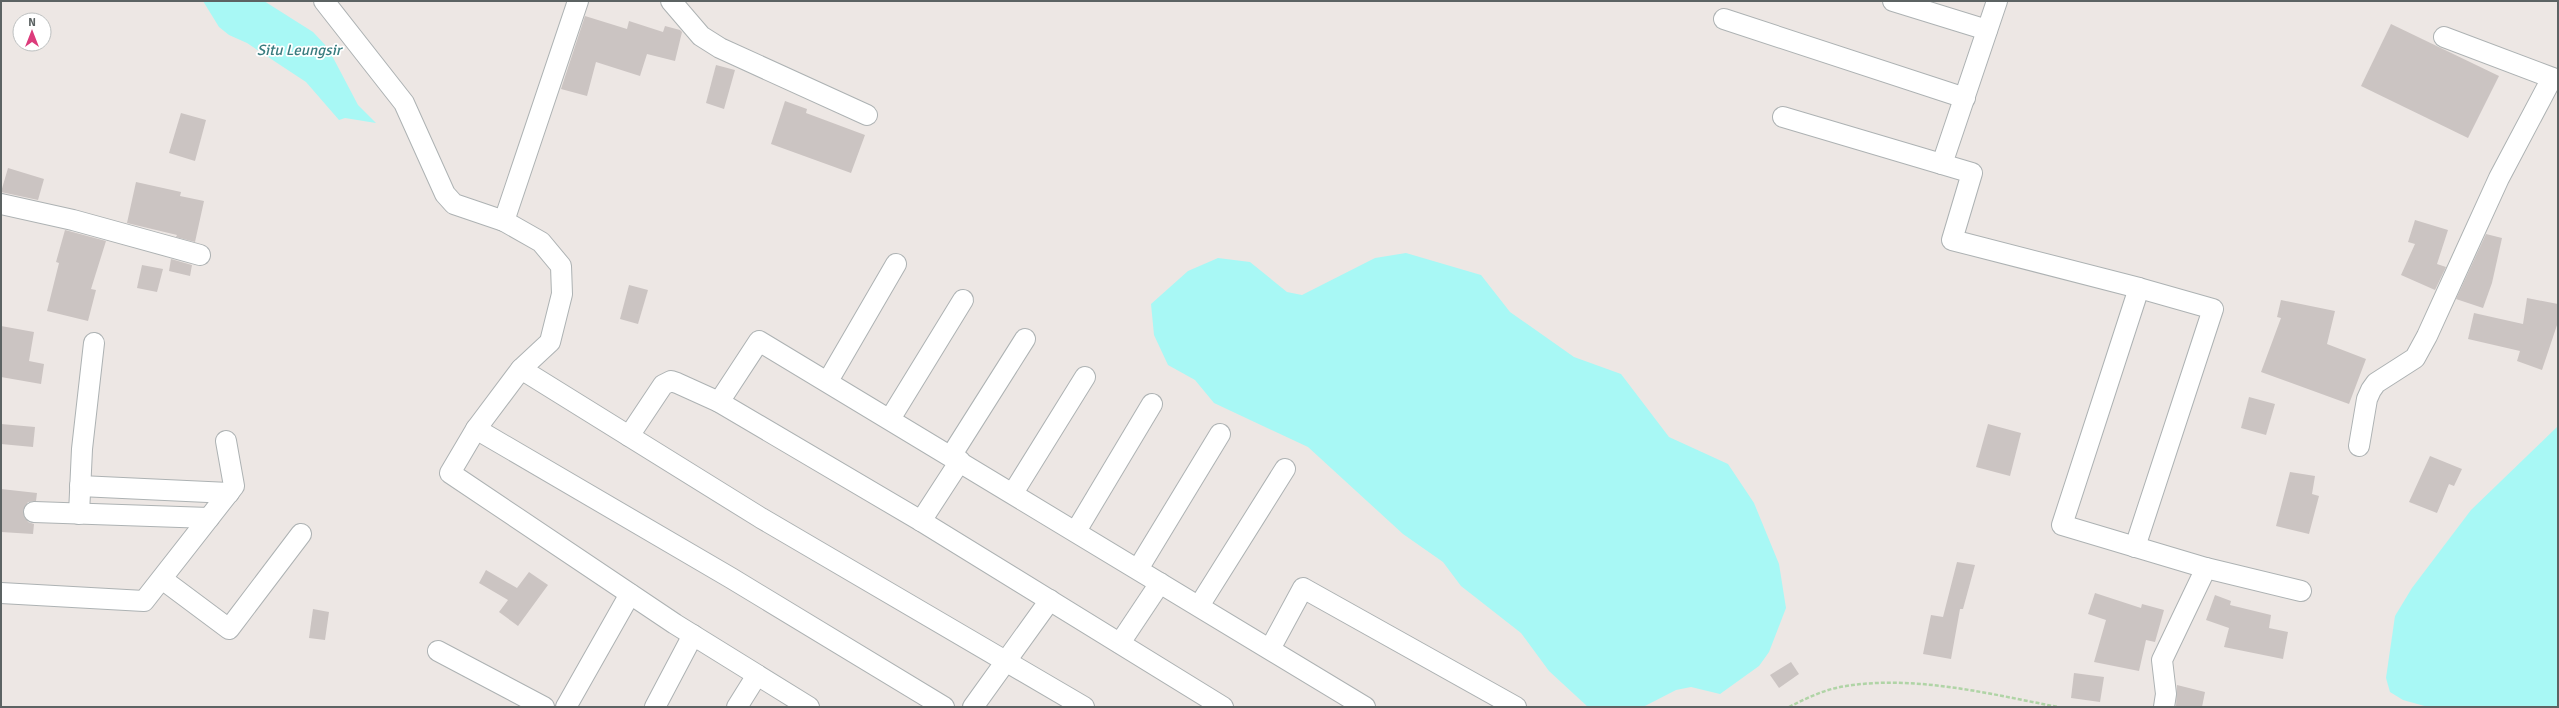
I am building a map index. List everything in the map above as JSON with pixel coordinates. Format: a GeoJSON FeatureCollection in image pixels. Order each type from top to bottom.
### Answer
{"type":"FeatureCollection","features":[{"type":"Feature","properties":{"kind":"street"},"geometry":{"type":"LineString","coordinates":[[324,1],[404,103],[445,194],[454,204],[504,221],[541,242],[561,266],[563,280],[550,342],[521,369],[476,429],[450,473],[630,594],[809,707]]}},
{"type":"Feature","properties":{"kind":"street"},"geometry":{"type":"LineString","coordinates":[[504,221],[578,1]]}},
{"type":"Feature","properties":{"kind":"street"},"geometry":{"type":"LineString","coordinates":[[671,1],[701,36],[720,48],[867,115]]}},
{"type":"Feature","properties":{"kind":"street"},"geometry":{"type":"LineString","coordinates":[[1893,1],[1987,30]]}},
{"type":"Feature","properties":{"kind":"street"},"geometry":{"type":"LineString","coordinates":[[1942,164],[1997,1]]}},
{"type":"Feature","properties":{"kind":"street"},"geometry":{"type":"LineString","coordinates":[[1724,19],[1964,98]]}},
{"type":"Feature","properties":{"kind":"street"},"geometry":{"type":"LineString","coordinates":[[2359,446],[2367,399],[2370,390],[2376,383],[2415,358],[2427,336],[2499,178],[2555,79],[2444,37]]}},
{"type":"Feature","properties":{"kind":"street"},"geometry":{"type":"LineString","coordinates":[[1783,117],[1972,173],[1952,240],[2213,309],[2135,547]]}},
{"type":"Feature","properties":{"kind":"street"},"geometry":{"type":"LineString","coordinates":[[1,204],[73,220],[200,255]]}},
{"type":"Feature","properties":{"kind":"street"},"geometry":{"type":"LineString","coordinates":[[828,381],[896,264]]}},
{"type":"Feature","properties":{"kind":"street"},"geometry":{"type":"LineString","coordinates":[[2138,288],[2062,525],[2206,568],[2301,591]]}},
{"type":"Feature","properties":{"kind":"street"},"geometry":{"type":"LineString","coordinates":[[890,418],[963,300]]}},
{"type":"Feature","properties":{"kind":"street"},"geometry":{"type":"LineString","coordinates":[[921,521],[1026,339]]}},
{"type":"Feature","properties":{"kind":"street"},"geometry":{"type":"LineString","coordinates":[[719,402],[759,340],[1365,707]]}},
{"type":"Feature","properties":{"kind":"street"},"geometry":{"type":"LineString","coordinates":[[79,514],[80,486],[94,343]]}},
{"type":"Feature","properties":{"kind":"street"},"geometry":{"type":"LineString","coordinates":[[521,369],[761,518],[1084,707]]}},
{"type":"Feature","properties":{"kind":"street"},"geometry":{"type":"LineString","coordinates":[[1013,493],[1085,377]]}},
{"type":"Feature","properties":{"kind":"street"},"geometry":{"type":"LineString","coordinates":[[629,436],[666,382],[677,383],[719,402],[921,521],[1223,707]]}},
{"type":"Feature","properties":{"kind":"street"},"geometry":{"type":"LineString","coordinates":[[1076,531],[1152,404]]}},
{"type":"Feature","properties":{"kind":"street"},"geometry":{"type":"LineString","coordinates":[[476,429],[724,574],[944,707]]}},
{"type":"Feature","properties":{"kind":"street"},"geometry":{"type":"LineString","coordinates":[[1138,569],[1220,434]]}},
{"type":"Feature","properties":{"kind":"street"},"geometry":{"type":"LineString","coordinates":[[1,593],[144,601],[234,486],[226,441]]}},
{"type":"Feature","properties":{"kind":"street"},"geometry":{"type":"LineString","coordinates":[[1199,606],[1285,469]]}},
{"type":"Feature","properties":{"kind":"street"},"geometry":{"type":"LineString","coordinates":[[80,486],[229,492]]}},
{"type":"Feature","properties":{"kind":"street"},"geometry":{"type":"LineString","coordinates":[[34,512],[209,518]]}},
{"type":"Feature","properties":{"kind":"street"},"geometry":{"type":"LineString","coordinates":[[162,579],[229,629],[301,534]]}},
{"type":"Feature","properties":{"kind":"street"},"geometry":{"type":"LineString","coordinates":[[2164,707],[2166,694],[2162,660],[2206,568]]}},
{"type":"Feature","properties":{"kind":"street"},"geometry":{"type":"LineString","coordinates":[[1120,643],[1160,583]]}},
{"type":"Feature","properties":{"kind":"street"},"geometry":{"type":"LineString","coordinates":[[1270,649],[1302,588],[1516,707]]}},
{"type":"Feature","properties":{"kind":"street"},"geometry":{"type":"LineString","coordinates":[[566,707],[630,594]]}},
{"type":"Feature","properties":{"kind":"street"},"geometry":{"type":"LineString","coordinates":[[973,707],[1050,600]]}},
{"type":"Feature","properties":{"kind":"street"},"geometry":{"type":"LineString","coordinates":[[655,707],[693,635]]}},
{"type":"Feature","properties":{"kind":"street"},"geometry":{"type":"LineString","coordinates":[[438,651],[544,707]]}},
{"type":"Feature","properties":{"kind":"street"},"geometry":{"type":"LineString","coordinates":[[738,707],[757,675]]}},
{"type":"Feature","properties":{"kind":"path"},"geometry":{"type":"LineString","coordinates":[[1789,707],[1827,690],[1846,686],[1904,684],[1964,689],[2058,707]]}},
{"type":"Feature","properties":{"kind":"water","name":"Situ Leungsir"},"geometry":{"type":"Polygon","coordinates":[[[203,1],[264,1],[313,32],[328,48],[358,105],[376,123],[345,118],[339,120],[306,82],[247,43],[229,35],[219,27],[203,1]]]}},
{"type":"Feature","properties":{"kind":"water"},"geometry":{"type":"Polygon","coordinates":[[[1406,253],[1481,275],[1510,312],[1574,357],[1621,374],[1669,437],[1728,464],[1754,503],[1779,564],[1786,608],[1769,652],[1759,666],[1720,694],[1691,687],[1676,690],[1643,707],[1588,707],[1549,671],[1521,633],[1461,586],[1443,562],[1403,534],[1308,447],[1214,403],[1195,380],[1168,365],[1154,335],[1151,304],[1188,271],[1218,258],[1250,262],[1287,292],[1302,295],[1375,258],[1406,253]]]}},
{"type":"Feature","properties":{"kind":"water"},"geometry":{"type":"Polygon","coordinates":[[[2558,426],[2558,707],[2428,707],[2403,700],[2390,692],[2386,678],[2395,616],[2412,588],[2471,510],[2558,426]]]}},
{"type":"Feature","properties":{"kind":"building"},"geometry":{"type":"Polygon","coordinates":[[[585,16],[627,29],[629,21],[663,32],[665,26],[680,30],[682,32],[675,61],[647,54],[640,76],[596,62],[587,96],[561,89],[585,16]]]}},
{"type":"Feature","properties":{"kind":"building"},"geometry":{"type":"Polygon","coordinates":[[[2391,24],[2499,76],[2468,138],[2361,86],[2391,24]]]}},
{"type":"Feature","properties":{"kind":"building"},"geometry":{"type":"Polygon","coordinates":[[[716,65],[735,70],[724,109],[706,103],[716,65]]]}},
{"type":"Feature","properties":{"kind":"building"},"geometry":{"type":"Polygon","coordinates":[[[785,101],[807,109],[806,113],[865,135],[851,173],[771,144],[785,101]]]}},
{"type":"Feature","properties":{"kind":"building"},"geometry":{"type":"Polygon","coordinates":[[[181,113],[206,120],[195,161],[169,153],[181,113]]]}},
{"type":"Feature","properties":{"kind":"building"},"geometry":{"type":"Polygon","coordinates":[[[8,168],[44,179],[38,200],[1,192],[8,168]]]}},
{"type":"Feature","properties":{"kind":"building"},"geometry":{"type":"Polygon","coordinates":[[[136,182],[181,192],[180,196],[204,201],[195,242],[176,237],[177,235],[127,223],[136,182]]]}},
{"type":"Feature","properties":{"kind":"building"},"geometry":{"type":"Polygon","coordinates":[[[2415,220],[2448,230],[2437,264],[2446,267],[2435,290],[2401,275],[2415,244],[2408,242],[2415,220]]]}},
{"type":"Feature","properties":{"kind":"building"},"geometry":{"type":"Polygon","coordinates":[[[65,230],[106,241],[91,289],[96,290],[88,321],[47,311],[59,263],[56,262],[65,230]]]}},
{"type":"Feature","properties":{"kind":"building"},"geometry":{"type":"Polygon","coordinates":[[[2486,234],[2502,238],[2492,283],[2483,308],[2456,299],[2486,234]]]}},
{"type":"Feature","properties":{"kind":"building"},"geometry":{"type":"Polygon","coordinates":[[[171,259],[192,265],[190,276],[169,271],[171,259]]]}},
{"type":"Feature","properties":{"kind":"building"},"geometry":{"type":"Polygon","coordinates":[[[142,265],[163,269],[157,292],[137,288],[142,265]]]}},
{"type":"Feature","properties":{"kind":"building"},"geometry":{"type":"Polygon","coordinates":[[[629,285],[648,290],[638,324],[620,319],[629,285]]]}},
{"type":"Feature","properties":{"kind":"building"},"geometry":{"type":"Polygon","coordinates":[[[2527,298],[2558,304],[2558,322],[2542,370],[2517,361],[2520,351],[2468,339],[2474,313],[2523,324],[2527,298]]]}},
{"type":"Feature","properties":{"kind":"building"},"geometry":{"type":"Polygon","coordinates":[[[2281,300],[2335,311],[2327,344],[2366,359],[2349,404],[2261,372],[2281,318],[2277,317],[2281,300]]]}},
{"type":"Feature","properties":{"kind":"building"},"geometry":{"type":"Polygon","coordinates":[[[1,326],[34,332],[29,361],[44,364],[41,384],[1,377],[1,326]]]}},
{"type":"Feature","properties":{"kind":"building"},"geometry":{"type":"Polygon","coordinates":[[[2249,397],[2275,404],[2266,435],[2241,428],[2249,397]]]}},
{"type":"Feature","properties":{"kind":"building"},"geometry":{"type":"Polygon","coordinates":[[[1,424],[35,427],[33,447],[1,444],[1,424]]]}},
{"type":"Feature","properties":{"kind":"building"},"geometry":{"type":"Polygon","coordinates":[[[1988,424],[2021,433],[2010,476],[1976,467],[1988,424]]]}},
{"type":"Feature","properties":{"kind":"building"},"geometry":{"type":"Polygon","coordinates":[[[2430,456],[2462,469],[2454,486],[2449,484],[2437,513],[2409,502],[2430,456]]]}},
{"type":"Feature","properties":{"kind":"building"},"geometry":{"type":"Polygon","coordinates":[[[2290,472],[2315,476],[2312,494],[2319,496],[2309,534],[2276,526],[2290,472]]]}},
{"type":"Feature","properties":{"kind":"building"},"geometry":{"type":"Polygon","coordinates":[[[1,489],[37,493],[36,501],[28,502],[23,511],[28,522],[34,524],[33,534],[1,532],[1,489]]]}},
{"type":"Feature","properties":{"kind":"building"},"geometry":{"type":"Polygon","coordinates":[[[1957,562],[1975,565],[1963,609],[1960,609],[1951,659],[1923,654],[1931,615],[1943,617],[1957,562]]]}},
{"type":"Feature","properties":{"kind":"building"},"geometry":{"type":"Polygon","coordinates":[[[486,570],[517,588],[529,572],[548,585],[518,626],[499,612],[508,600],[479,583],[486,570]]]}},
{"type":"Feature","properties":{"kind":"building"},"geometry":{"type":"Polygon","coordinates":[[[2095,593],[2141,608],[2142,604],[2164,610],[2155,642],[2146,640],[2139,671],[2094,662],[2106,620],[2088,614],[2095,593]]]}},
{"type":"Feature","properties":{"kind":"building"},"geometry":{"type":"Polygon","coordinates":[[[2215,595],[2231,601],[2230,605],[2271,615],[2269,628],[2288,632],[2283,659],[2224,647],[2229,628],[2206,620],[2215,595]]]}},
{"type":"Feature","properties":{"kind":"building"},"geometry":{"type":"Polygon","coordinates":[[[313,609],[329,612],[325,640],[309,638],[313,609]]]}},
{"type":"Feature","properties":{"kind":"building"},"geometry":{"type":"Polygon","coordinates":[[[1791,662],[1799,674],[1779,688],[1770,675],[1791,662]]]}},
{"type":"Feature","properties":{"kind":"building"},"geometry":{"type":"Polygon","coordinates":[[[2074,673],[2104,677],[2100,702],[2071,698],[2074,673]]]}},
{"type":"Feature","properties":{"kind":"building"},"geometry":{"type":"Polygon","coordinates":[[[2177,685],[2205,692],[2202,707],[2176,707],[2177,685]]]}}]}
